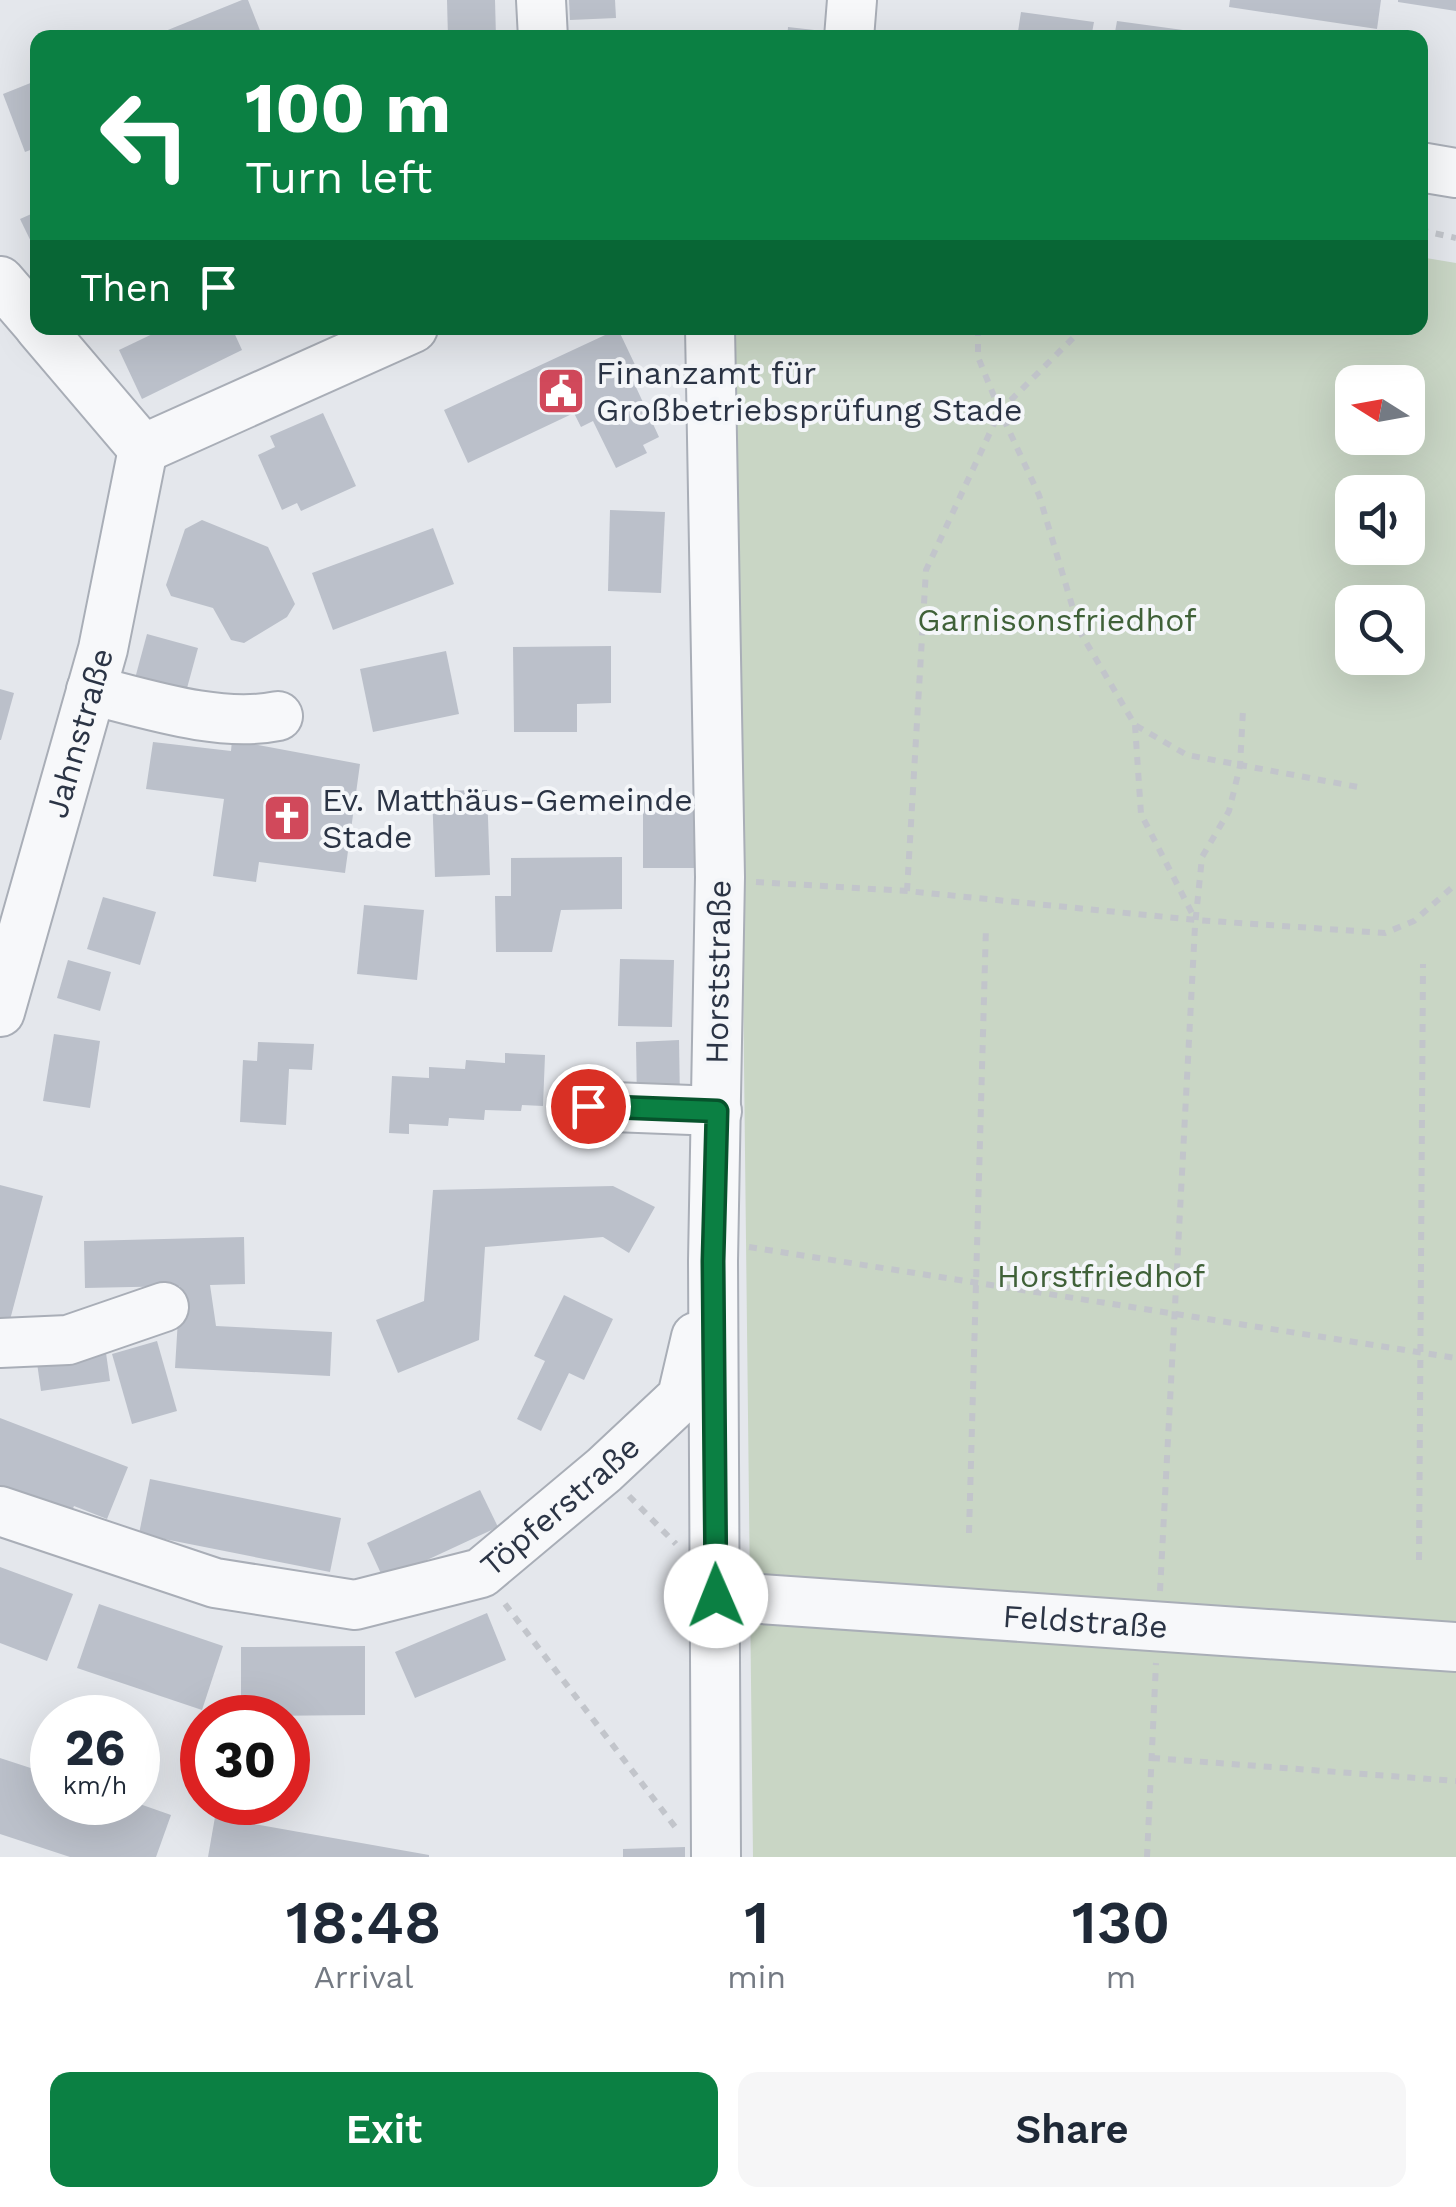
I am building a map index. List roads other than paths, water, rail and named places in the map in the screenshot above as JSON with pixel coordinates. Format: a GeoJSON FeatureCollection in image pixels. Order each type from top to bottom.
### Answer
{"type":"FeatureCollection","features":[{"type":"Feature","properties":{"kind":"street"},"geometry":{"type":"LineString","coordinates":[[542,0],[543,30]]}},
{"type":"Feature","properties":{"kind":"street"},"geometry":{"type":"LineString","coordinates":[[850,30],[852,0]]}},
{"type":"Feature","properties":{"kind":"street"},"geometry":{"type":"LineString","coordinates":[[1428,169],[1456,174]]}},
{"type":"Feature","properties":{"kind":"street"},"geometry":{"type":"LineString","coordinates":[[0,281],[30,317]]}},
{"type":"Feature","properties":{"kind":"street"},"geometry":{"type":"LineString","coordinates":[[46,335],[143,450],[398,335]]}},
{"type":"Feature","properties":{"kind":"street","name":"Horststraße"},"geometry":{"type":"LineString","coordinates":[[701,1849],[716,1590],[713,1251],[720,877],[710,335]]}},
{"type":"Feature","properties":{"kind":"street","name":"Jahnstraße"},"geometry":{"type":"LineString","coordinates":[[0,1012],[103,649],[143,450]]}},
{"type":"Feature","properties":{"kind":"street"},"geometry":{"type":"LineString","coordinates":[[91,690],[205,715],[256,720],[278,716]]}},
{"type":"Feature","properties":{"kind":"street"},"geometry":{"type":"LineString","coordinates":[[588,1106],[717,1111]]}},
{"type":"Feature","properties":{"kind":"street","name":"Töpferstraße"},"geometry":{"type":"LineString","coordinates":[[0,1511],[215,1583],[354,1605],[481,1573],[604,1470],[682,1397],[713,1251]]}},
{"type":"Feature","properties":{"kind":"street"},"geometry":{"type":"LineString","coordinates":[[0,1343],[68,1340],[164,1308]]}},
{"type":"Feature","properties":{"kind":"street","name":"Feldstraße"},"geometry":{"type":"LineString","coordinates":[[716,1590],[1456,1647]]}},
{"type":"Feature","properties":{"kind":"place","name":"Finanzamt für Großbetriebsprüfung Stade"},"geometry":{"type":"Point","coordinates":[561,391]}},
{"type":"Feature","properties":{"kind":"place","name":"Ev. Matthäus-Gemeinde Stade"},"geometry":{"type":"Point","coordinates":[287,818]}},
{"type":"Feature","properties":{"kind":"park label","name":"Garnisonsfriedhof"},"geometry":{"type":"Point","coordinates":[1057,620]}},
{"type":"Feature","properties":{"kind":"park label","name":"Horstfriedhof"},"geometry":{"type":"Point","coordinates":[1101,1276]}}]}
